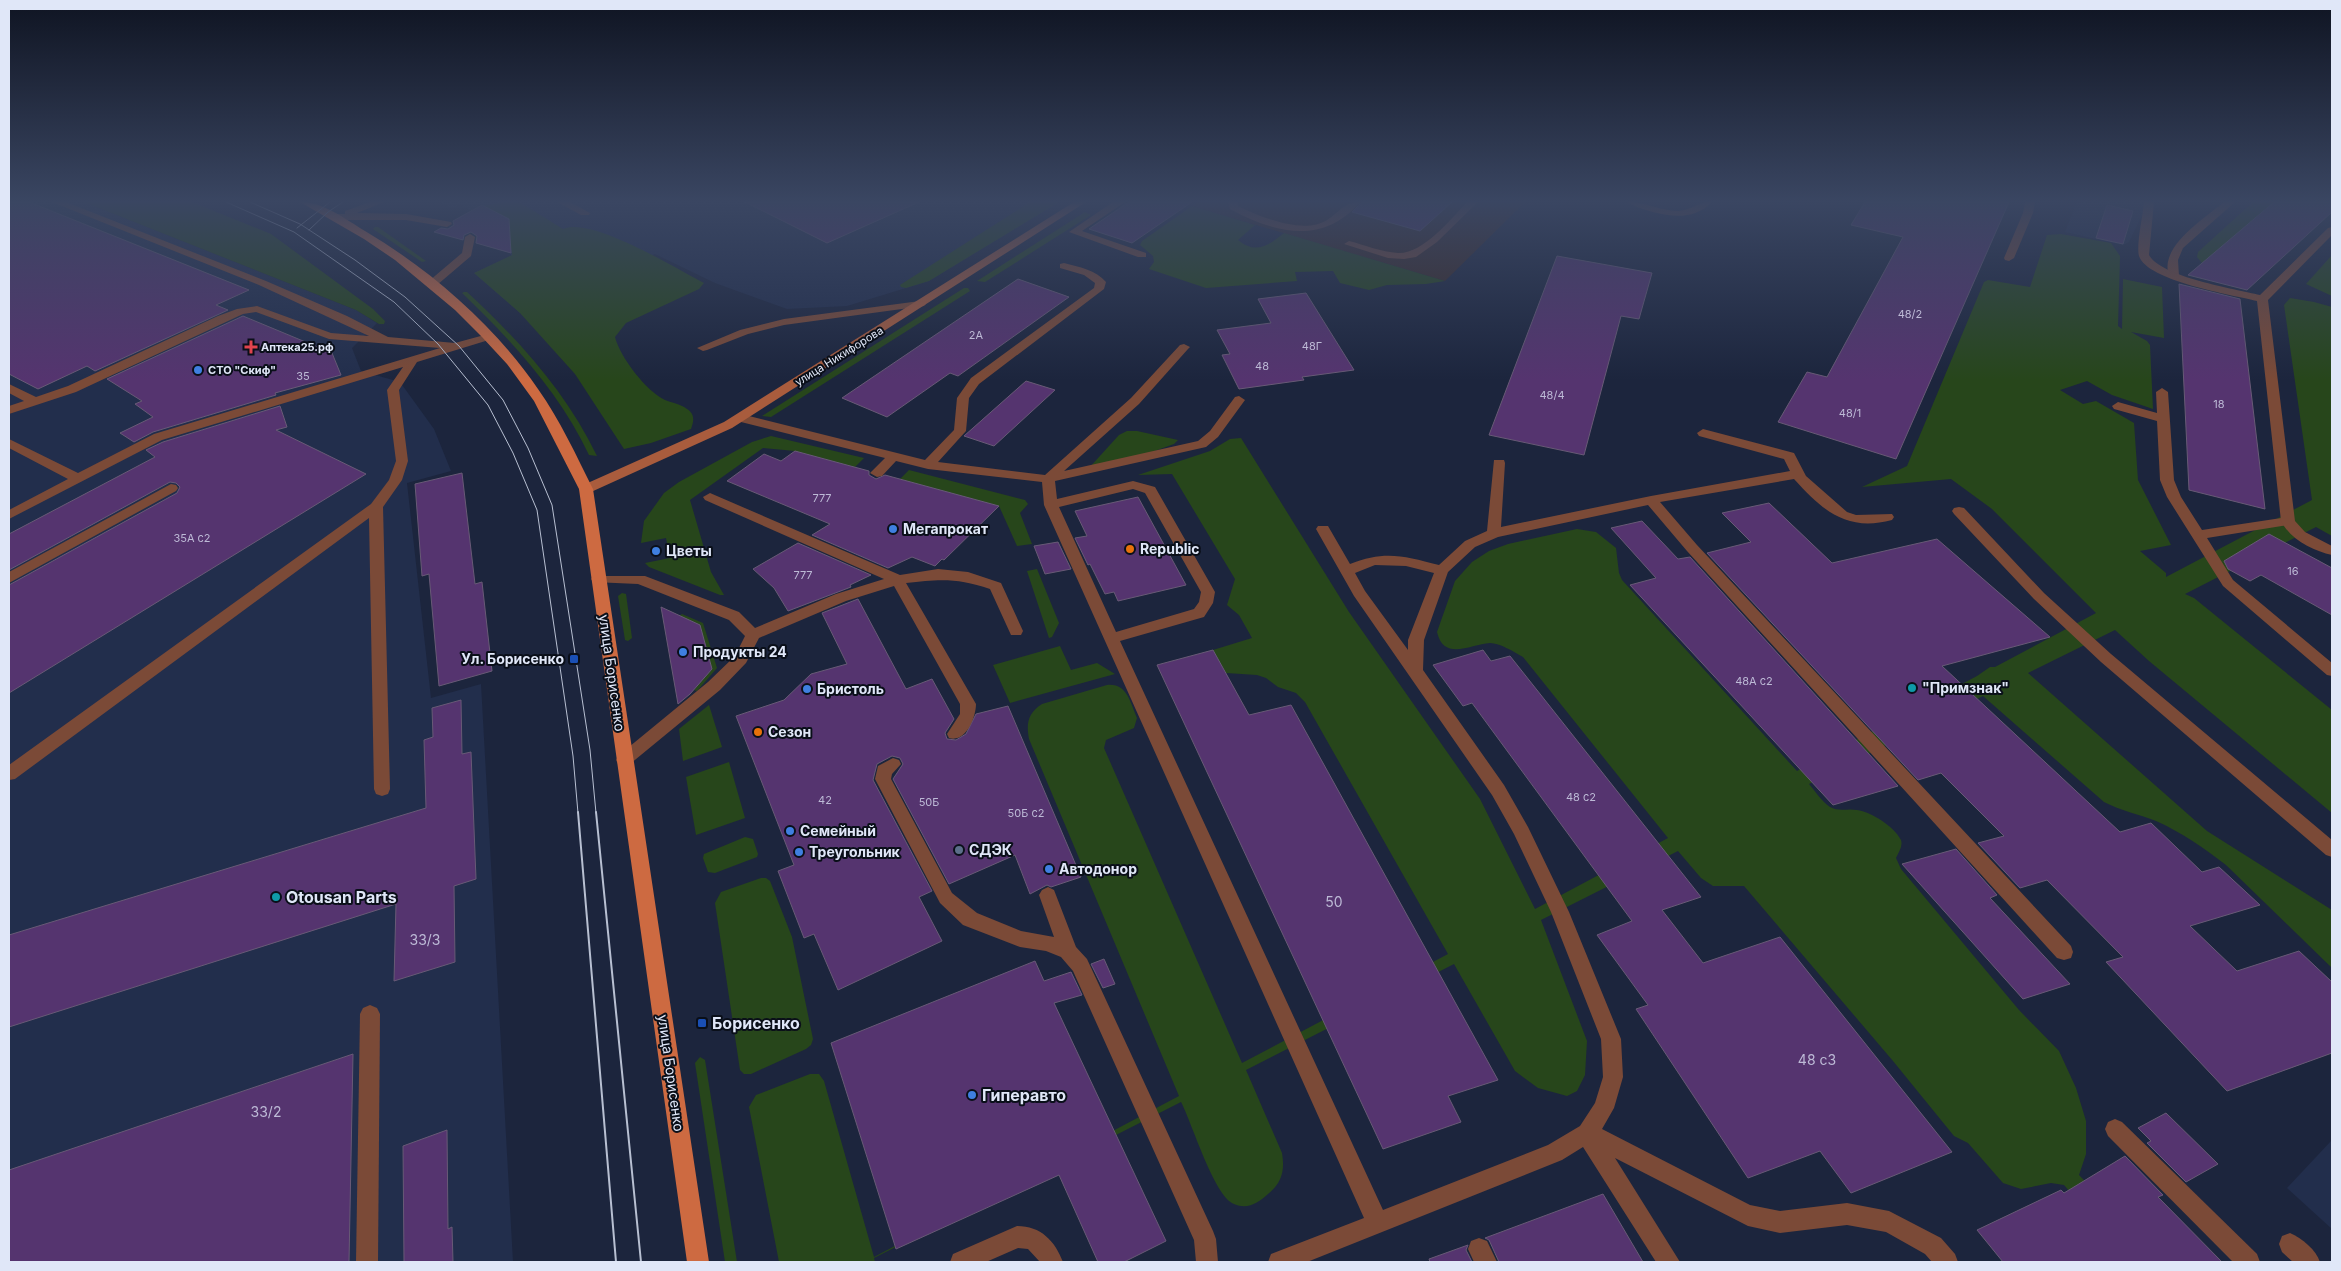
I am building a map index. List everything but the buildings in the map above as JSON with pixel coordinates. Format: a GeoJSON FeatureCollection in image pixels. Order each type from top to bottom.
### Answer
{"type":"FeatureCollection","features":[{"type":"Feature","properties":{"kind":"main road","name":"улица Борисенко"},"geometry":{"type":"LineString","coordinates":[[401,261],[433,283],[488,337],[532,388],[562,438],[586,490],[698,1262]]}},
{"type":"Feature","properties":{"kind":"main road","name":"улица Никифорова"},"geometry":{"type":"LineString","coordinates":[[586,490],[692,444],[742,418],[987,261]]}},
{"type":"Feature","properties":{"kind":"street"},"geometry":{"type":"LineString","coordinates":[[206,261],[349,321],[389,341]]}},
{"type":"Feature","properties":{"kind":"street"},"geometry":{"type":"LineString","coordinates":[[433,283],[458,261]]}},
{"type":"Feature","properties":{"kind":"street"},"geometry":{"type":"LineString","coordinates":[[2147,261],[2174,276],[2262,299]]}},
{"type":"Feature","properties":{"kind":"street"},"geometry":{"type":"LineString","coordinates":[[2173,261],[2174,276]]}},
{"type":"Feature","properties":{"kind":"street"},"geometry":{"type":"LineString","coordinates":[[2262,299],[2300,261]]}},
{"type":"Feature","properties":{"kind":"street"},"geometry":{"type":"LineString","coordinates":[[928,465],[960,431],[962,396],[968,388],[983,373],[1099,289],[1102,282],[1093,275],[1064,266]]}},
{"type":"Feature","properties":{"kind":"street"},"geometry":{"type":"LineString","coordinates":[[2262,299],[2289,526],[2296,532],[2332,551]]}},
{"type":"Feature","properties":{"kind":"street"},"geometry":{"type":"LineString","coordinates":[[704,348],[744,332],[784,322],[920,304]]}},
{"type":"Feature","properties":{"kind":"street"},"geometry":{"type":"LineString","coordinates":[[9,410],[72,388],[222,318],[241,311],[257,309],[329,336],[459,346]]}},
{"type":"Feature","properties":{"kind":"street"},"geometry":{"type":"LineString","coordinates":[[9,515],[158,438],[488,337]]}},
{"type":"Feature","properties":{"kind":"street"},"geometry":{"type":"LineString","coordinates":[[1048,479],[1135,400],[1184,347]]}},
{"type":"Feature","properties":{"kind":"street"},"geometry":{"type":"LineString","coordinates":[[9,774],[376,507],[396,480],[402,461],[393,390],[413,360]]}},
{"type":"Feature","properties":{"kind":"street"},"geometry":{"type":"LineString","coordinates":[[9,388],[36,402]]}},
{"type":"Feature","properties":{"kind":"street"},"geometry":{"type":"LineString","coordinates":[[2162,392],[2167,480],[2174,497],[2228,583],[2332,671]]}},
{"type":"Feature","properties":{"kind":"street"},"geometry":{"type":"LineString","coordinates":[[742,418],[928,465],[1048,479],[1202,444],[1214,434],[1239,400]]}},
{"type":"Feature","properties":{"kind":"street"},"geometry":{"type":"LineString","coordinates":[[2118,406],[2163,419]]}},
{"type":"Feature","properties":{"kind":"street"},"geometry":{"type":"LineString","coordinates":[[1703,433],[1789,456],[1796,464],[1798,474],[1836,511],[1846,518],[1860,520],[1887,517]]}},
{"type":"Feature","properties":{"kind":"street"},"geometry":{"type":"LineString","coordinates":[[9,443],[78,478]]}},
{"type":"Feature","properties":{"kind":"street"},"geometry":{"type":"LineString","coordinates":[[877,473],[894,456]]}},
{"type":"Feature","properties":{"kind":"street"},"geometry":{"type":"LineString","coordinates":[[1494,533],[1499,463]]}},
{"type":"Feature","properties":{"kind":"street"},"geometry":{"type":"LineString","coordinates":[[1415,672],[1416,640],[1442,570],[1470,544],[1494,533],[1651,500],[1798,474]]}},
{"type":"Feature","properties":{"kind":"street"},"geometry":{"type":"LineString","coordinates":[[1048,479],[1051,505],[1377,1222]]}},
{"type":"Feature","properties":{"kind":"street"},"geometry":{"type":"LineString","coordinates":[[1051,505],[1133,485],[1150,490],[1208,592],[1206,602],[1199,613],[1112,638]]}},
{"type":"Feature","properties":{"kind":"street"},"geometry":{"type":"LineString","coordinates":[[9,578],[171,488]]}},
{"type":"Feature","properties":{"kind":"street"},"geometry":{"type":"LineString","coordinates":[[710,497],[898,578],[968,704],[968,715],[955,734]]}},
{"type":"Feature","properties":{"kind":"street"},"geometry":{"type":"LineString","coordinates":[[1651,500],[1692,548],[2064,952]]}},
{"type":"Feature","properties":{"kind":"street"},"geometry":{"type":"LineString","coordinates":[[376,507],[382,789]]}},
{"type":"Feature","properties":{"kind":"street"},"geometry":{"type":"LineString","coordinates":[[1959,511],[2039,596],[2099,652],[2332,850]]}},
{"type":"Feature","properties":{"kind":"street"},"geometry":{"type":"LineString","coordinates":[[2198,535],[2288,521]]}},
{"type":"Feature","properties":{"kind":"street"},"geometry":{"type":"LineString","coordinates":[[1279,1262],[1555,1153],[1587,1132],[1604,1108],[1613,1077],[1611,1039],[1560,912],[1522,832],[1498,790],[1359,594],[1323,529]]}},
{"type":"Feature","properties":{"kind":"street"},"geometry":{"type":"LineString","coordinates":[[1346,571],[1373,560],[1406,560],[1442,570]]}},
{"type":"Feature","properties":{"kind":"street"},"geometry":{"type":"LineString","coordinates":[[624,760],[714,686],[741,659],[753,635],[858,590],[898,578],[943,574],[970,575],[983,578],[996,586],[1016,631]]}},
{"type":"Feature","properties":{"kind":"street"},"geometry":{"type":"LineString","coordinates":[[598,579],[640,579],[734,616],[753,635]]}},
{"type":"Feature","properties":{"kind":"street"},"geometry":{"type":"LineString","coordinates":[[893,764],[884,771],[883,779],[946,898],[970,919],[1020,939],[1047,943],[1068,952]]}},
{"type":"Feature","properties":{"kind":"street"},"geometry":{"type":"LineString","coordinates":[[1048,895],[1068,952],[1080,965],[1205,1240],[1207,1262]]}},
{"type":"Feature","properties":{"kind":"street"},"geometry":{"type":"LineString","coordinates":[[367,1262],[370,1014]]}},
{"type":"Feature","properties":{"kind":"street"},"geometry":{"type":"LineString","coordinates":[[2115,1129],[2249,1262]]}},
{"type":"Feature","properties":{"kind":"street"},"geometry":{"type":"LineString","coordinates":[[1587,1132],[1668,1262]]}},
{"type":"Feature","properties":{"kind":"street"},"geometry":{"type":"LineString","coordinates":[[1587,1132],[1748,1215],[1780,1222],[1847,1214],[1889,1222],[1933,1246],[1948,1262]]}},
{"type":"Feature","properties":{"kind":"street"},"geometry":{"type":"LineString","coordinates":[[961,1262],[1017,1237],[1027,1236],[1036,1240],[1046,1250],[1052,1262]]}},
{"type":"Feature","properties":{"kind":"street"},"geometry":{"type":"LineString","coordinates":[[2290,1244],[2309,1262]]}},
{"type":"Feature","properties":{"kind":"shaded area"},"geometry":{"type":"Polygon","coordinates":[[[9,261],[233,261],[356,310],[377,323],[352,348],[361,371],[400,382],[434,429],[451,471],[407,483],[431,698],[481,684],[513,1262],[9,1262],[9,261]]]}},
{"type":"Feature","properties":{"kind":"shaded area"},"geometry":{"type":"Polygon","coordinates":[[[499,261],[638,261],[520,313],[474,273],[499,261]]]}},
{"type":"Feature","properties":{"kind":"shaded area"},"geometry":{"type":"Polygon","coordinates":[[[670,261],[961,261],[929,281],[847,306],[787,309],[715,283],[670,261]]]}},
{"type":"Feature","properties":{"kind":"shaded area"},"geometry":{"type":"Polygon","coordinates":[[[1379,261],[1465,261],[1445,281],[1379,261]]]}},
{"type":"Feature","properties":{"kind":"shaded area"},"geometry":{"type":"Polygon","coordinates":[[[2332,1140],[2332,1229],[2287,1188],[2332,1140]]]}},
{"type":"Feature","properties":{"kind":"green space"},"geometry":{"type":"Polygon","coordinates":[[[233,261],[308,261],[373,309],[385,321],[384,324],[379,324],[356,310],[233,261]]]}},
{"type":"Feature","properties":{"kind":"green space"},"geometry":{"type":"Polygon","coordinates":[[[499,261],[664,261],[704,283],[699,289],[626,323],[615,337],[628,363],[650,389],[665,400],[690,411],[693,415],[691,429],[651,443],[624,449],[575,374],[520,313],[474,273],[499,261]]]}},
{"type":"Feature","properties":{"kind":"green space"},"geometry":{"type":"Polygon","coordinates":[[[937,261],[961,261],[929,281],[906,288],[900,285],[937,261]]]}},
{"type":"Feature","properties":{"kind":"green space"},"geometry":{"type":"Polygon","coordinates":[[[1008,261],[1018,261],[985,282],[977,281],[1008,261]]]}},
{"type":"Feature","properties":{"kind":"green space"},"geometry":{"type":"Polygon","coordinates":[[[1379,261],[1445,281],[1426,284],[1387,285],[1369,290],[1340,283],[1333,271],[1295,272],[1297,281],[1206,288],[1149,269],[1154,262],[1379,261]]]}},
{"type":"Feature","properties":{"kind":"green space"},"geometry":{"type":"Polygon","coordinates":[[[2038,261],[2120,261],[2118,326],[2122,329],[2123,279],[2162,287],[2164,338],[2131,332],[2147,341],[2150,345],[2153,409],[2112,395],[2087,381],[2060,390],[2083,404],[2096,401],[2134,423],[2138,480],[2171,545],[2140,551],[2166,573],[2166,577],[2312,500],[2284,305],[2290,298],[2332,307],[2332,536],[2316,527],[2185,594],[2194,598],[2332,710],[2332,813],[2149,661],[2115,630],[2028,673],[2207,831],[2332,910],[2332,968],[2226,865],[2165,825],[2104,802],[1983,696],[1809,784],[1830,807],[1863,811],[1882,820],[1898,835],[1901,842],[1896,858],[1901,869],[2019,1010],[2059,1051],[2076,1088],[2086,1121],[2086,1154],[2079,1175],[2162,1262],[2131,1262],[2064,1185],[2051,1183],[2021,1189],[2003,1183],[1968,1143],[1954,1136],[1893,1061],[1744,886],[1713,886],[1701,878],[1678,851],[1541,920],[1587,1041],[1585,1075],[1577,1091],[1567,1096],[1538,1088],[1515,1071],[1454,964],[1246,1070],[1283,1159],[1283,1171],[1277,1185],[1257,1203],[1239,1206],[1226,1198],[1211,1174],[1181,1102],[874,1258],[875,1262],[779,1262],[749,1107],[756,1095],[810,1074],[819,1074],[824,1081],[874,1257],[1179,1096],[1029,739],[1029,719],[1037,707],[1042,704],[1107,685],[1119,687],[1130,700],[1137,718],[1134,728],[1106,740],[1104,748],[1242,1063],[1448,954],[1305,702],[1296,693],[1278,687],[1266,678],[1257,675],[1226,673],[1213,650],[1252,638],[1239,615],[1227,605],[1235,579],[1172,474],[1138,475],[1210,451],[1230,439],[1241,438],[1349,612],[1480,799],[1535,909],[1668,838],[1523,657],[1494,643],[1452,649],[1446,647],[1441,641],[1437,632],[1455,581],[1472,562],[1489,551],[1508,544],[1577,529],[1596,532],[1616,548],[1619,573],[1622,580],[1797,771],[1977,676],[1990,667],[1995,667],[2096,613],[1992,509],[1951,479],[1862,487],[1907,466],[1984,282],[1988,280],[2030,287],[2038,261]]]}},
{"type":"Feature","properties":{"kind":"green space"},"geometry":{"type":"Polygon","coordinates":[[[2326,261],[2332,261],[2332,296],[2306,284],[2326,261]]]}},
{"type":"Feature","properties":{"kind":"green space"},"geometry":{"type":"Polygon","coordinates":[[[964,288],[968,288],[970,291],[771,417],[762,416],[964,288]]]}},
{"type":"Feature","properties":{"kind":"green space"},"geometry":{"type":"Polygon","coordinates":[[[467,292],[505,329],[540,368],[571,410],[597,456],[589,455],[564,410],[533,368],[462,293],[467,292]]]}},
{"type":"Feature","properties":{"kind":"green space"},"geometry":{"type":"Polygon","coordinates":[[[1127,431],[1137,431],[1178,440],[1174,444],[1105,469],[1089,468],[1119,435],[1127,431]]]}},
{"type":"Feature","properties":{"kind":"green space"},"geometry":{"type":"Polygon","coordinates":[[[771,436],[864,458],[855,467],[795,451],[763,448],[690,500],[711,572],[724,595],[649,567],[645,563],[670,558],[666,538],[641,543],[644,521],[664,493],[679,482],[752,442],[771,436]]]}},
{"type":"Feature","properties":{"kind":"green space"},"geometry":{"type":"Polygon","coordinates":[[[909,470],[1025,500],[1028,504],[1020,513],[1032,544],[1017,546],[999,506],[900,479],[909,470]]]}},
{"type":"Feature","properties":{"kind":"green space"},"geometry":{"type":"Polygon","coordinates":[[[1037,569],[1059,623],[1052,637],[1049,638],[1027,571],[1037,569]]]}},
{"type":"Feature","properties":{"kind":"green space"},"geometry":{"type":"Polygon","coordinates":[[[622,593],[626,594],[632,638],[628,641],[625,640],[618,596],[622,593]]]}},
{"type":"Feature","properties":{"kind":"green space"},"geometry":{"type":"Polygon","coordinates":[[[682,614],[703,623],[717,668],[697,691],[694,690],[712,669],[700,625],[679,616],[682,614]]]}},
{"type":"Feature","properties":{"kind":"green space"},"geometry":{"type":"Polygon","coordinates":[[[1060,646],[1071,670],[1097,663],[1115,674],[1010,703],[993,665],[1060,646]]]}},
{"type":"Feature","properties":{"kind":"green space"},"geometry":{"type":"Polygon","coordinates":[[[709,705],[722,747],[683,761],[679,729],[709,705]]]}},
{"type":"Feature","properties":{"kind":"green space"},"geometry":{"type":"Polygon","coordinates":[[[729,762],[745,818],[696,835],[686,777],[729,762]]]}},
{"type":"Feature","properties":{"kind":"green space"},"geometry":{"type":"Polygon","coordinates":[[[745,837],[753,839],[758,854],[757,857],[715,873],[708,872],[703,858],[704,854],[745,837]]]}},
{"type":"Feature","properties":{"kind":"green space"},"geometry":{"type":"Polygon","coordinates":[[[766,878],[770,881],[792,937],[813,1039],[811,1045],[806,1049],[751,1074],[744,1074],[740,1070],[715,903],[721,892],[766,878]]]}},
{"type":"Feature","properties":{"kind":"green space"},"geometry":{"type":"Polygon","coordinates":[[[700,1057],[705,1060],[737,1262],[725,1262],[695,1063],[700,1057]]]}},
{"type":"Feature","properties":{"kind":"tram line"},"geometry":{"type":"LineString","coordinates":[[336,261],[394,302],[438,344],[488,405],[513,453],[537,510],[573,756],[578,813]]}},
{"type":"Feature","properties":{"kind":"tram line"},"geometry":{"type":"LineString","coordinates":[[357,261],[405,297],[459,346],[503,400],[528,448],[552,505],[590,750],[596,813]]}},
{"type":"Feature","properties":{"kind":"tram line"},"geometry":{"type":"LineString","coordinates":[[578,812],[616,1262]]}},
{"type":"Feature","properties":{"kind":"tram line"},"geometry":{"type":"LineString","coordinates":[[596,812],[641,1262]]}},
{"type":"Feature","properties":{"kind":"place","name":"Аптека25.рф"},"geometry":{"type":"Point","coordinates":[251,347]}},
{"type":"Feature","properties":{"kind":"place","name":"СТО \"Скиф\""},"geometry":{"type":"Point","coordinates":[198,370]}},
{"type":"Feature","properties":{"kind":"place","name":"Мегапрокат"},"geometry":{"type":"Point","coordinates":[893,529]}},
{"type":"Feature","properties":{"kind":"place","name":"Republic"},"geometry":{"type":"Point","coordinates":[1130,549]}},
{"type":"Feature","properties":{"kind":"place","name":"Цветы"},"geometry":{"type":"Point","coordinates":[656,551]}},
{"type":"Feature","properties":{"kind":"place","name":"Продукты 24"},"geometry":{"type":"Point","coordinates":[683,652]}},
{"type":"Feature","properties":{"kind":"place","name":"Ул. Борисенко"},"geometry":{"type":"Point","coordinates":[574,659]}},
{"type":"Feature","properties":{"kind":"place","name":"\"Примзнак\""},"geometry":{"type":"Point","coordinates":[1912,688]}},
{"type":"Feature","properties":{"kind":"place","name":"Бристоль"},"geometry":{"type":"Point","coordinates":[807,689]}},
{"type":"Feature","properties":{"kind":"place","name":"Сезон"},"geometry":{"type":"Point","coordinates":[758,732]}},
{"type":"Feature","properties":{"kind":"place","name":"Семейный"},"geometry":{"type":"Point","coordinates":[790,831]}},
{"type":"Feature","properties":{"kind":"place","name":"СДЭК"},"geometry":{"type":"Point","coordinates":[959,850]}},
{"type":"Feature","properties":{"kind":"place","name":"Треугольник"},"geometry":{"type":"Point","coordinates":[799,852]}},
{"type":"Feature","properties":{"kind":"place","name":"Автодонор"},"geometry":{"type":"Point","coordinates":[1049,869]}},
{"type":"Feature","properties":{"kind":"place","name":"Otousan Parts"},"geometry":{"type":"Point","coordinates":[276,897]}},
{"type":"Feature","properties":{"kind":"place","name":"Борисенко"},"geometry":{"type":"Point","coordinates":[702,1023]}},
{"type":"Feature","properties":{"kind":"place","name":"Гиперавто"},"geometry":{"type":"Point","coordinates":[972,1095]}}]}
